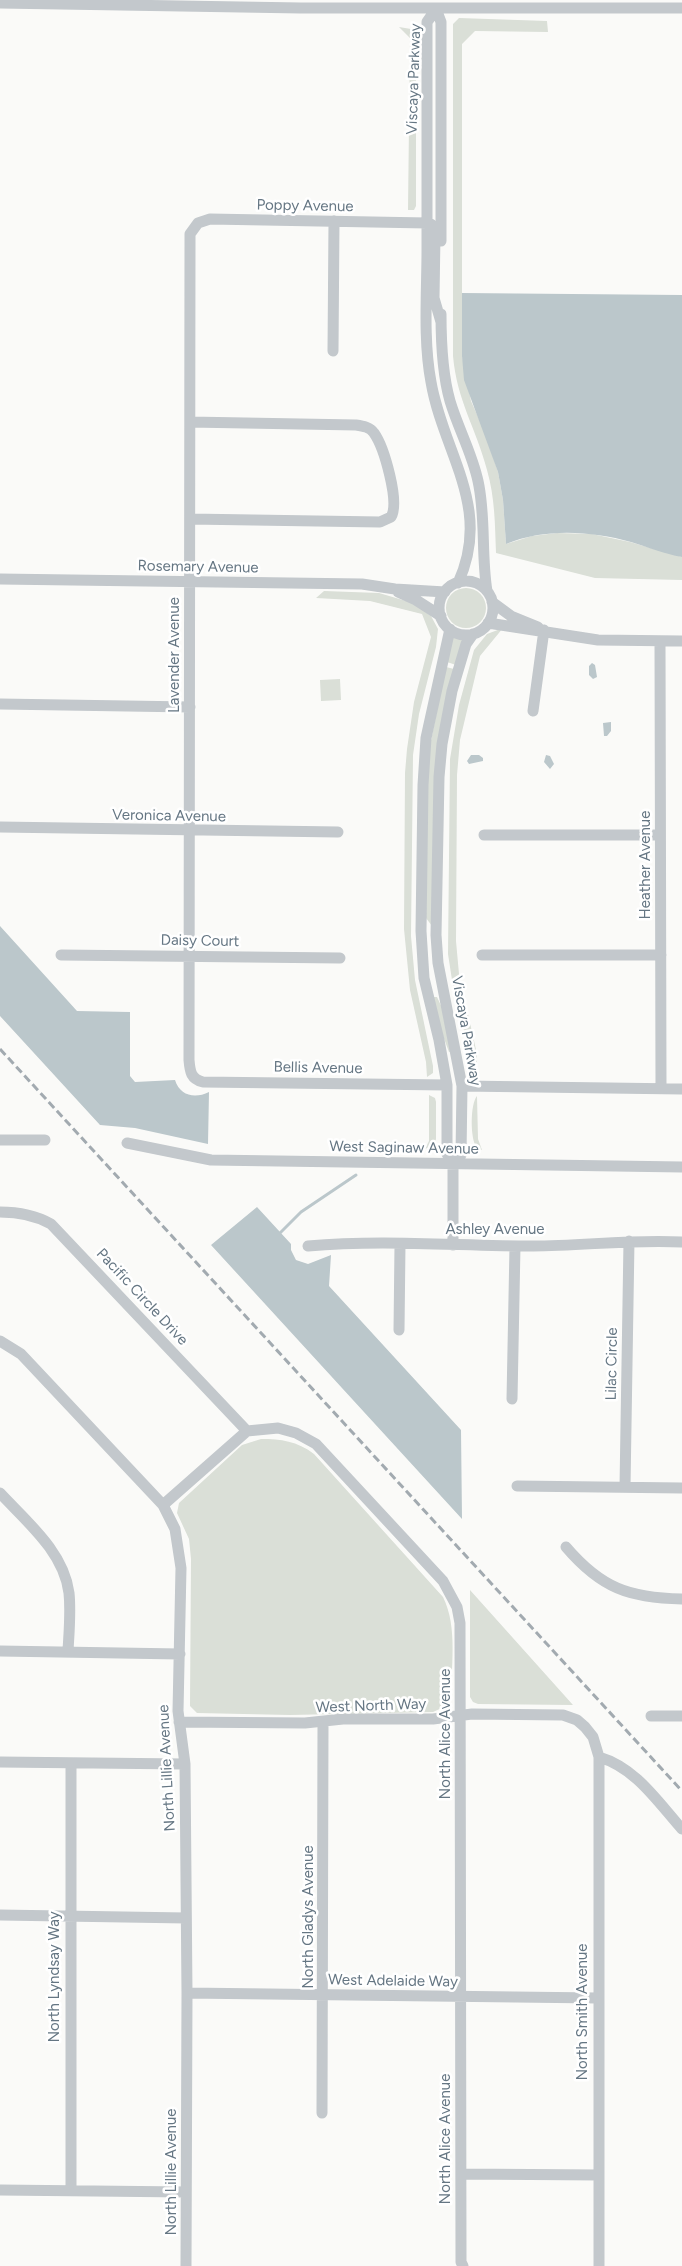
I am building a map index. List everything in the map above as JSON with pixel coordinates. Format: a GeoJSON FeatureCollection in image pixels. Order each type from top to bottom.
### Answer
{"type":"FeatureCollection","features":[{"type":"Feature","properties":{"kind":"street"},"geometry":{"type":"LineString","coordinates":[[0,4],[436,9],[682,8]]}},
{"type":"Feature","properties":{"kind":"street","name":"Viscaya Parkway"},"geometry":{"type":"LineString","coordinates":[[436,9],[428,22],[427,337],[431,382],[437,408],[459,467],[469,516],[468,560],[458,583]]}},
{"type":"Feature","properties":{"kind":"street","name":"Viscaya Parkway"},"geometry":{"type":"LineString","coordinates":[[436,9],[441,22],[441,322],[444,369],[455,415],[475,466],[481,495],[485,538],[483,568],[487,591]]}},
{"type":"Feature","properties":{"kind":"street","name":"Poppy Avenue"},"geometry":{"type":"LineString","coordinates":[[190,234],[198,222],[210,219],[427,222]]}},
{"type":"Feature","properties":{"kind":"street"},"geometry":{"type":"LineString","coordinates":[[333,351],[334,221]]}},
{"type":"Feature","properties":{"kind":"street"},"geometry":{"type":"LineString","coordinates":[[427,222],[431,224],[435,235],[434,298],[441,322]]}},
{"type":"Feature","properties":{"kind":"street","name":"Lavender Avenue"},"geometry":{"type":"LineString","coordinates":[[190,234],[189,1060],[191,1076]]}},
{"type":"Feature","properties":{"kind":"street"},"geometry":{"type":"LineString","coordinates":[[190,422],[356,425],[366,427],[374,432],[392,485],[394,511],[388,519],[380,522],[190,519]]}},
{"type":"Feature","properties":{"kind":"street","name":"Rosemary Avenue"},"geometry":{"type":"LineString","coordinates":[[0,579],[362,584],[395,590],[445,592]]}},
{"type":"Feature","properties":{"kind":"street"},"geometry":{"type":"LineString","coordinates":[[474,582],[487,591],[492,602],[492,614],[482,629],[473,634],[461,634],[450,629],[441,616],[440,604],[445,592],[458,583],[474,582]]}},
{"type":"Feature","properties":{"kind":"street","name":"Rosemary Avenue"},"geometry":{"type":"LineString","coordinates":[[395,590],[416,600],[441,616]]}},
{"type":"Feature","properties":{"kind":"street"},"geometry":{"type":"LineString","coordinates":[[492,602],[511,616],[544,630]]}},
{"type":"Feature","properties":{"kind":"street"},"geometry":{"type":"LineString","coordinates":[[488,622],[598,640],[682,641]]}},
{"type":"Feature","properties":{"kind":"street","name":"Viscaya Parkway"},"geometry":{"type":"LineString","coordinates":[[450,629],[426,738],[423,785],[421,931],[424,978],[439,1040],[447,1085],[447,1154],[454,1164],[461,1155],[462,1086],[454,1038],[442,989],[436,935],[442,744],[452,691],[466,644],[473,634]]}},
{"type":"Feature","properties":{"kind":"street"},"geometry":{"type":"LineString","coordinates":[[534,711],[544,630]]}},
{"type":"Feature","properties":{"kind":"street","name":"Heather Avenue"},"geometry":{"type":"LineString","coordinates":[[660,641],[662,1088]]}},
{"type":"Feature","properties":{"kind":"street"},"geometry":{"type":"LineString","coordinates":[[0,704],[190,707]]}},
{"type":"Feature","properties":{"kind":"street","name":"Veronica Avenue"},"geometry":{"type":"LineString","coordinates":[[0,827],[190,832],[338,832]]}},
{"type":"Feature","properties":{"kind":"street"},"geometry":{"type":"LineString","coordinates":[[484,835],[660,835]]}},
{"type":"Feature","properties":{"kind":"street"},"geometry":{"type":"LineString","coordinates":[[421,931],[425,931],[430,936],[435,980],[442,989]]}},
{"type":"Feature","properties":{"kind":"street"},"geometry":{"type":"LineString","coordinates":[[482,955],[661,954]]}},
{"type":"Feature","properties":{"kind":"street","name":"Daisy Court"},"geometry":{"type":"LineString","coordinates":[[61,956],[340,958]]}},
{"type":"Feature","properties":{"kind":"street","name":"Bellis Avenue"},"geometry":{"type":"LineString","coordinates":[[191,1076],[203,1082],[447,1085]]}},
{"type":"Feature","properties":{"kind":"street"},"geometry":{"type":"LineString","coordinates":[[462,1086],[682,1089]]}},
{"type":"Feature","properties":{"kind":"street"},"geometry":{"type":"LineString","coordinates":[[0,1140],[45,1140]]}},
{"type":"Feature","properties":{"kind":"street","name":"West Saginaw Avenue"},"geometry":{"type":"LineString","coordinates":[[128,1143],[211,1160],[682,1167]]}},
{"type":"Feature","properties":{"kind":"street"},"geometry":{"type":"LineString","coordinates":[[453,1245],[454,1164]]}},
{"type":"Feature","properties":{"kind":"street","name":"Pacific Circle Drive"},"geometry":{"type":"LineString","coordinates":[[0,1212],[23,1213],[38,1217],[51,1224],[247,1431]]}},
{"type":"Feature","properties":{"kind":"street","name":"Ashley Avenue"},"geometry":{"type":"LineString","coordinates":[[308,1246],[329,1244],[515,1246],[629,1241],[682,1242]]}},
{"type":"Feature","properties":{"kind":"street","name":"Lilac Circle"},"geometry":{"type":"LineString","coordinates":[[624,1487],[629,1241]]}},
{"type":"Feature","properties":{"kind":"street"},"geometry":{"type":"LineString","coordinates":[[399,1330],[400,1245]]}},
{"type":"Feature","properties":{"kind":"street"},"geometry":{"type":"LineString","coordinates":[[512,1399],[515,1246]]}},
{"type":"Feature","properties":{"kind":"street","name":"North Lillie Avenue"},"geometry":{"type":"LineString","coordinates":[[0,1341],[21,1354],[163,1505],[175,1529],[180,1552],[179,1722],[185,1764],[187,1993],[186,2266]]}},
{"type":"Feature","properties":{"kind":"street","name":"North Alice Avenue"},"geometry":{"type":"LineString","coordinates":[[247,1431],[278,1428],[296,1433],[316,1444],[443,1581],[457,1607],[460,1623],[461,1715],[460,2265]]}},
{"type":"Feature","properties":{"kind":"street"},"geometry":{"type":"LineString","coordinates":[[163,1505],[247,1431]]}},
{"type":"Feature","properties":{"kind":"street"},"geometry":{"type":"LineString","coordinates":[[517,1486],[682,1488]]}},
{"type":"Feature","properties":{"kind":"street"},"geometry":{"type":"LineString","coordinates":[[0,1493],[48,1545],[60,1565],[69,1593],[68,1651]]}},
{"type":"Feature","properties":{"kind":"street"},"geometry":{"type":"LineString","coordinates":[[566,1548],[580,1564],[599,1580],[621,1590],[645,1597],[682,1599]]}},
{"type":"Feature","properties":{"kind":"street"},"geometry":{"type":"LineString","coordinates":[[0,1651],[180,1654]]}},
{"type":"Feature","properties":{"kind":"street","name":"West North Way"},"geometry":{"type":"LineString","coordinates":[[179,1722],[324,1722],[433,1719],[461,1715],[570,1716],[577,1720],[593,1737],[598,1758]]}},
{"type":"Feature","properties":{"kind":"street"},"geometry":{"type":"LineString","coordinates":[[651,1716],[682,1716]]}},
{"type":"Feature","properties":{"kind":"street","name":"North Gladys Avenue"},"geometry":{"type":"LineString","coordinates":[[322,2113],[324,1722]]}},
{"type":"Feature","properties":{"kind":"street"},"geometry":{"type":"LineString","coordinates":[[598,1758],[614,1762],[632,1774],[682,1829]]}},
{"type":"Feature","properties":{"kind":"street","name":"North Smith Avenue"},"geometry":{"type":"LineString","coordinates":[[598,1758],[599,2266]]}},
{"type":"Feature","properties":{"kind":"street"},"geometry":{"type":"LineString","coordinates":[[0,1762],[185,1764]]}},
{"type":"Feature","properties":{"kind":"street","name":"North Lyndsay Way"},"geometry":{"type":"LineString","coordinates":[[70,1764],[70,2190]]}},
{"type":"Feature","properties":{"kind":"street"},"geometry":{"type":"LineString","coordinates":[[0,1915],[186,1918]]}},
{"type":"Feature","properties":{"kind":"street","name":"West Adelaide Way"},"geometry":{"type":"LineString","coordinates":[[187,1993],[597,1998]]}},
{"type":"Feature","properties":{"kind":"street"},"geometry":{"type":"LineString","coordinates":[[461,2174],[599,2176]]}},
{"type":"Feature","properties":{"kind":"street"},"geometry":{"type":"LineString","coordinates":[[0,2190],[186,2192]]}},
{"type":"Feature","properties":{"kind":"shaded area"},"geometry":{"type":"Polygon","coordinates":[[[459,18],[547,21],[548,32],[475,31],[462,44],[462,356],[471,401],[486,435],[498,472],[503,500],[506,544],[532,536],[557,533],[592,534],[630,542],[682,557],[682,580],[595,578],[496,553],[490,480],[483,455],[458,387],[453,356],[453,24],[459,18]]]}},
{"type":"Feature","properties":{"kind":"shaded area"},"geometry":{"type":"Polygon","coordinates":[[[399,27],[411,29],[416,37],[416,206],[414,210],[408,210],[410,38],[399,27]]]}},
{"type":"Feature","properties":{"kind":"shaded area"},"geometry":{"type":"Polygon","coordinates":[[[462,293],[682,295],[682,557],[600,535],[552,533],[537,535],[506,544],[503,500],[498,472],[464,380],[462,293]]]}},
{"type":"Feature","properties":{"kind":"shaded area"},"geometry":{"type":"Polygon","coordinates":[[[466,588],[477,591],[483,597],[486,608],[483,619],[477,625],[466,628],[455,625],[449,619],[446,608],[449,597],[455,591],[466,588]]]}},
{"type":"Feature","properties":{"kind":"shaded area"},"geometry":{"type":"Polygon","coordinates":[[[324,591],[379,593],[413,603],[431,616],[438,629],[436,647],[419,714],[413,755],[411,936],[415,980],[433,1066],[433,1073],[427,1077],[426,1062],[410,990],[404,929],[405,773],[414,702],[431,637],[422,614],[370,601],[316,598],[324,591]]]}},
{"type":"Feature","properties":{"kind":"shaded area"},"geometry":{"type":"Polygon","coordinates":[[[503,628],[480,656],[460,740],[457,775],[456,941],[459,974],[477,1054],[477,1077],[472,1075],[448,954],[450,759],[459,705],[474,650],[487,634],[503,628]]]}},
{"type":"Feature","properties":{"kind":"shaded area"},"geometry":{"type":"Polygon","coordinates":[[[452,637],[464,640],[456,665],[447,662],[452,637]]]}},
{"type":"Feature","properties":{"kind":"shaded area"},"geometry":{"type":"Polygon","coordinates":[[[592,663],[595,665],[597,677],[593,679],[589,675],[589,666],[592,663]]]}},
{"type":"Feature","properties":{"kind":"shaded area"},"geometry":{"type":"Polygon","coordinates":[[[446,667],[454,669],[446,699],[432,926],[426,918],[428,755],[446,667]]]}},
{"type":"Feature","properties":{"kind":"shaded area"},"geometry":{"type":"Polygon","coordinates":[[[340,679],[341,700],[321,701],[320,680],[340,679]]]}},
{"type":"Feature","properties":{"kind":"shaded area"},"geometry":{"type":"Polygon","coordinates":[[[611,722],[611,731],[607,736],[604,736],[603,723],[611,722]]]}},
{"type":"Feature","properties":{"kind":"shaded area"},"geometry":{"type":"Polygon","coordinates":[[[471,755],[479,755],[483,758],[483,761],[469,764],[467,761],[471,755]]]}},
{"type":"Feature","properties":{"kind":"shaded area"},"geometry":{"type":"Polygon","coordinates":[[[546,755],[550,756],[554,764],[550,769],[544,762],[546,755]]]}},
{"type":"Feature","properties":{"kind":"shaded area"},"geometry":{"type":"Polygon","coordinates":[[[0,926],[77,1011],[130,1012],[130,1076],[135,1082],[175,1080],[180,1090],[189,1095],[209,1092],[208,1144],[135,1128],[100,1125],[0,1016],[0,926]]]}},
{"type":"Feature","properties":{"kind":"shaded area"},"geometry":{"type":"Polygon","coordinates":[[[433,997],[437,997],[444,1012],[454,1051],[449,1052],[440,1028],[433,997]]]}},
{"type":"Feature","properties":{"kind":"shaded area"},"geometry":{"type":"Polygon","coordinates":[[[429,1095],[435,1098],[436,1102],[436,1139],[434,1145],[425,1149],[429,1141],[429,1095]]]}},
{"type":"Feature","properties":{"kind":"shaded area"},"geometry":{"type":"Polygon","coordinates":[[[477,1096],[478,1139],[482,1150],[477,1148],[475,1144],[472,1130],[473,1106],[477,1096]]]}},
{"type":"Feature","properties":{"kind":"shaded area"},"geometry":{"type":"Polygon","coordinates":[[[257,1207],[291,1244],[291,1250],[296,1260],[308,1264],[331,1255],[329,1286],[461,1430],[462,1519],[211,1245],[257,1207]]]}},
{"type":"Feature","properties":{"kind":"shaded area"},"geometry":{"type":"Polygon","coordinates":[[[261,1439],[289,1442],[301,1446],[314,1454],[443,1597],[451,1621],[453,1647],[451,1700],[444,1707],[433,1712],[290,1715],[197,1713],[190,1706],[191,1559],[189,1539],[177,1513],[179,1503],[242,1445],[261,1439]]]}},
{"type":"Feature","properties":{"kind":"shaded area"},"geometry":{"type":"Polygon","coordinates":[[[470,1590],[573,1705],[478,1704],[473,1702],[470,1697],[470,1590]]]}},
{"type":"Feature","properties":{"kind":"waterway"},"geometry":{"type":"LineString","coordinates":[[278,1235],[301,1212],[356,1175]]}},
{"type":"Feature","properties":{"kind":"railway"},"geometry":{"type":"LineString","coordinates":[[0,1049],[682,1791]]}}]}
